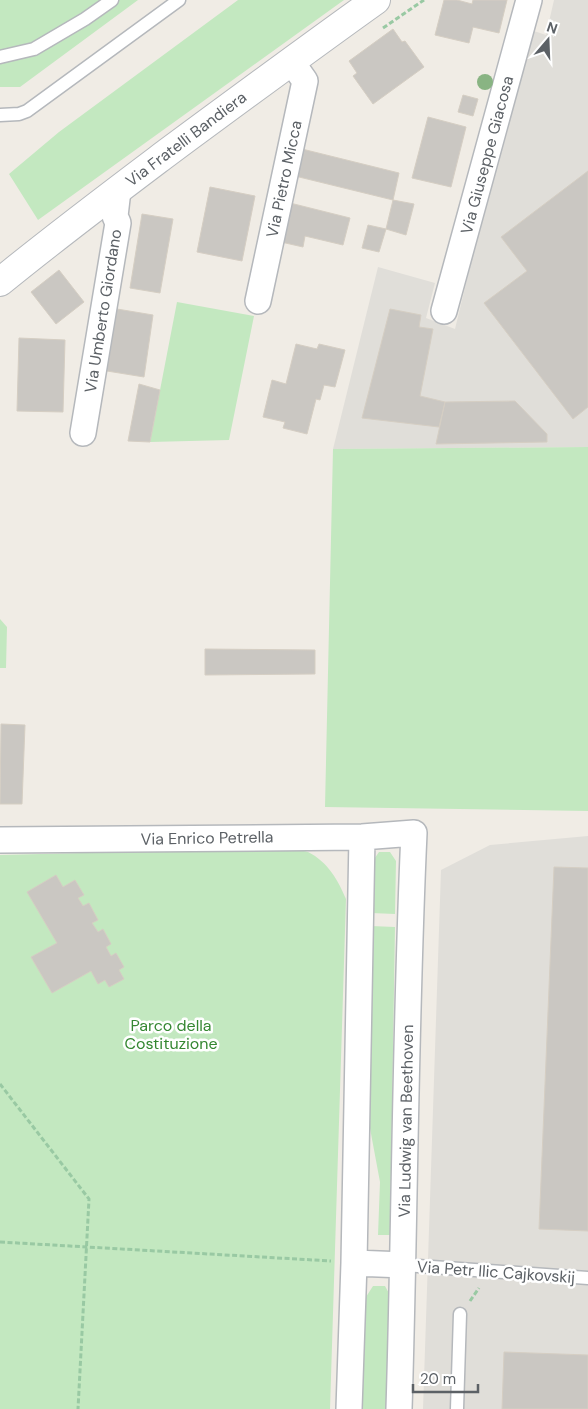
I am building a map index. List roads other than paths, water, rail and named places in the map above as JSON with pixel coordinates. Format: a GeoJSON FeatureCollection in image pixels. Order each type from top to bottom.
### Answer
{"type":"FeatureCollection","features":[{"type":"Feature","properties":{"kind":"street","name":"Via Fratelli Bandiera"},"geometry":{"type":"LineString","coordinates":[[0,282],[118,190],[376,0]]}},
{"type":"Feature","properties":{"kind":"street","name":"Via Giuseppe Giacosa"},"geometry":{"type":"LineString","coordinates":[[444,311],[529,0]]}},
{"type":"Feature","properties":{"kind":"street","name":"Via Pietro Micca"},"geometry":{"type":"LineString","coordinates":[[258,301],[305,81],[291,61]]}},
{"type":"Feature","properties":{"kind":"street","name":"Via Umberto Giordano"},"geometry":{"type":"LineString","coordinates":[[82,433],[118,223],[115,216],[118,190]]}},
{"type":"Feature","properties":{"kind":"street","name":"Via Enrico Petrella"},"geometry":{"type":"LineString","coordinates":[[0,840],[362,837],[414,834]]}},
{"type":"Feature","properties":{"kind":"street","name":"Via Ludwig van Beethoven"},"geometry":{"type":"LineString","coordinates":[[399,1409],[404,1265],[410,929],[414,834]]}},
{"type":"Feature","properties":{"kind":"street"},"geometry":{"type":"LineString","coordinates":[[348,1409],[354,1263],[362,837]]}},
{"type":"Feature","properties":{"kind":"street"},"geometry":{"type":"LineString","coordinates":[[354,1263],[404,1265]]}},
{"type":"Feature","properties":{"kind":"lane"},"geometry":{"type":"LineString","coordinates":[[0,57],[34,49],[85,19],[112,0]]}},
{"type":"Feature","properties":{"kind":"lane"},"geometry":{"type":"LineString","coordinates":[[0,115],[19,114],[26,111],[179,0]]}},
{"type":"Feature","properties":{"kind":"lane","name":"Via Petr Ilic Cajkovskij"},"geometry":{"type":"LineString","coordinates":[[404,1265],[588,1278]]}},
{"type":"Feature","properties":{"kind":"lane"},"geometry":{"type":"LineString","coordinates":[[457,1409],[460,1314]]}},
{"type":"Feature","properties":{"kind":"park label","name":"Parco della Costituzione"},"geometry":{"type":"Point","coordinates":[171,1034]}}]}
